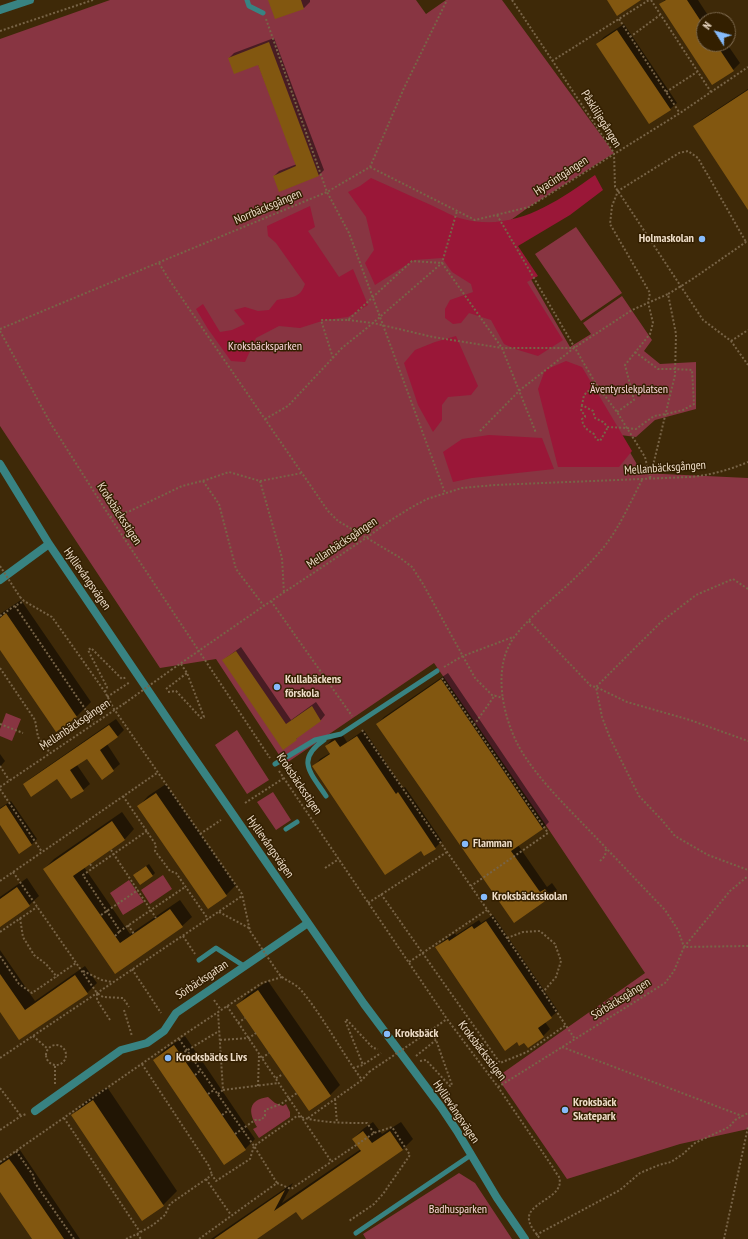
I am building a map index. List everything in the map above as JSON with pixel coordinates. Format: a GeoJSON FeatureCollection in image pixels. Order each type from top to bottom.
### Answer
{"type":"FeatureCollection","features":[{"type":"Feature","properties":{"kind":"street"},"geometry":{"type":"LineString","coordinates":[[0,10],[30,0]]}},
{"type":"Feature","properties":{"kind":"street","name":"Hyllievångsvägen"},"geometry":{"type":"LineString","coordinates":[[0,464],[49,544],[183,742],[364,1004],[441,1107],[497,1198],[525,1239]]}},
{"type":"Feature","properties":{"kind":"street"},"geometry":{"type":"LineString","coordinates":[[0,580],[49,544]]}},
{"type":"Feature","properties":{"kind":"street","name":"Sörbäcksgatan"},"geometry":{"type":"LineString","coordinates":[[35,1111],[121,1050],[147,1043],[164,1031],[176,1013],[308,923]]}},
{"type":"Feature","properties":{"kind":"lane"},"geometry":{"type":"LineString","coordinates":[[248,0],[249,6],[263,13]]}},
{"type":"Feature","properties":{"kind":"lane"},"geometry":{"type":"LineString","coordinates":[[275,764],[315,740],[340,734],[437,671]]}},
{"type":"Feature","properties":{"kind":"lane"},"geometry":{"type":"LineString","coordinates":[[326,796],[308,767],[307,760],[314,746],[328,737]]}},
{"type":"Feature","properties":{"kind":"lane"},"geometry":{"type":"LineString","coordinates":[[286,829],[297,822]]}},
{"type":"Feature","properties":{"kind":"lane"},"geometry":{"type":"LineString","coordinates":[[199,960],[216,948],[244,966]]}},
{"type":"Feature","properties":{"kind":"lane"},"geometry":{"type":"LineString","coordinates":[[356,1233],[471,1155]]}},
{"type":"Feature","properties":{"kind":"path"},"geometry":{"type":"LineString","coordinates":[[0,31],[94,0]]}},
{"type":"Feature","properties":{"kind":"path"},"geometry":{"type":"LineString","coordinates":[[370,167],[404,88],[447,0]]}},
{"type":"Feature","properties":{"kind":"path","name":"Påskliljegången"},"geometry":{"type":"LineString","coordinates":[[512,0],[614,153],[615,187],[703,320],[730,340],[748,365]]}},
{"type":"Feature","properties":{"kind":"path"},"geometry":{"type":"LineString","coordinates":[[552,61],[619,19],[644,1],[650,0],[711,92]]}},
{"type":"Feature","properties":{"kind":"path"},"geometry":{"type":"LineString","coordinates":[[263,13],[327,192],[349,233],[445,493]]}},
{"type":"Feature","properties":{"kind":"path"},"geometry":{"type":"LineString","coordinates":[[630,37],[661,15]]}},
{"type":"Feature","properties":{"kind":"path"},"geometry":{"type":"LineString","coordinates":[[619,19],[680,113]]}},
{"type":"Feature","properties":{"kind":"path","name":"Hyacintgången"},"geometry":{"type":"LineString","coordinates":[[370,167],[475,220],[529,207],[680,113],[748,67]]}},
{"type":"Feature","properties":{"kind":"path"},"geometry":{"type":"LineString","coordinates":[[666,92],[698,72]]}},
{"type":"Feature","properties":{"kind":"path"},"geometry":{"type":"LineString","coordinates":[[480,431],[520,390],[574,348],[632,310],[648,302],[668,294],[747,242],[698,158],[688,151],[679,153],[618,191],[612,206],[610,224],[650,293],[648,302],[653,323],[650,334],[624,365],[634,400],[617,412]]}},
{"type":"Feature","properties":{"kind":"path","name":"Norrbäcksgången"},"geometry":{"type":"LineString","coordinates":[[0,330],[327,192],[370,167]]}},
{"type":"Feature","properties":{"kind":"path"},"geometry":{"type":"LineString","coordinates":[[266,419],[288,406],[342,348],[442,263],[457,211]]}},
{"type":"Feature","properties":{"kind":"path"},"geometry":{"type":"LineString","coordinates":[[497,215],[596,384],[617,412],[645,457],[650,479]]}},
{"type":"Feature","properties":{"kind":"path"},"geometry":{"type":"LineString","coordinates":[[159,262],[172,284],[328,511],[338,521],[399,557],[412,568],[424,584],[475,678],[492,695],[503,698]]}},
{"type":"Feature","properties":{"kind":"path"},"geometry":{"type":"LineString","coordinates":[[348,320],[412,262],[442,263]]}},
{"type":"Feature","properties":{"kind":"path"},"geometry":{"type":"LineString","coordinates":[[442,263],[502,348],[536,433]]}},
{"type":"Feature","properties":{"kind":"path"},"geometry":{"type":"LineString","coordinates":[[650,479],[675,375],[676,334],[668,294]]}},
{"type":"Feature","properties":{"kind":"path"},"geometry":{"type":"LineString","coordinates":[[333,358],[321,320],[348,320],[373,323],[433,337],[502,348],[574,348]]}},
{"type":"Feature","properties":{"kind":"path","name":"Kroksbäcksstigen"},"geometry":{"type":"LineString","coordinates":[[0,330],[51,424],[110,517],[408,962],[447,1019],[498,1087],[559,1178],[557,1190],[530,1214],[530,1224],[540,1239]]}},
{"type":"Feature","properties":{"kind":"path"},"geometry":{"type":"LineString","coordinates":[[730,340],[748,330]]}},
{"type":"Feature","properties":{"kind":"path"},"geometry":{"type":"LineString","coordinates":[[608,428],[627,428],[636,430],[654,416],[682,410],[694,404],[692,370],[658,369],[635,352]]}},
{"type":"Feature","properties":{"kind":"path"},"geometry":{"type":"LineString","coordinates":[[596,384],[584,395],[581,411],[585,414],[585,417],[582,419],[583,424],[586,429],[594,434],[596,439],[600,441],[608,428]]}},
{"type":"Feature","properties":{"kind":"path"},"geometry":{"type":"LineString","coordinates":[[582,405],[594,411],[595,418],[603,422],[608,428]]}},
{"type":"Feature","properties":{"kind":"path","name":"Mellanbäcksgången"},"geometry":{"type":"LineString","coordinates":[[0,788],[9,780],[125,703],[271,601],[412,507],[427,499],[462,488],[495,485],[690,478],[724,471],[748,462]]}},
{"type":"Feature","properties":{"kind":"path"},"geometry":{"type":"LineString","coordinates":[[110,517],[130,511],[182,486],[203,481],[229,472],[260,481],[302,473]]}},
{"type":"Feature","properties":{"kind":"path"},"geometry":{"type":"LineString","coordinates":[[642,479],[618,526],[606,545],[576,578],[529,621],[515,637],[504,660],[502,676],[503,698],[513,735],[530,764],[562,802],[665,910],[678,930],[684,947],[748,946]]}},
{"type":"Feature","properties":{"kind":"path"},"geometry":{"type":"LineString","coordinates":[[203,481],[219,504],[236,569],[264,606]]}},
{"type":"Feature","properties":{"kind":"path"},"geometry":{"type":"LineString","coordinates":[[260,481],[282,558],[284,593]]}},
{"type":"Feature","properties":{"kind":"path"},"geometry":{"type":"LineString","coordinates":[[0,566],[24,601],[52,617],[105,692],[114,709],[242,894],[250,930],[279,974],[300,988],[362,1080]]}},
{"type":"Feature","properties":{"kind":"path"},"geometry":{"type":"LineString","coordinates":[[596,687],[661,622],[696,595],[733,579],[748,589]]}},
{"type":"Feature","properties":{"kind":"path"},"geometry":{"type":"LineString","coordinates":[[0,616],[24,601]]}},
{"type":"Feature","properties":{"kind":"path"},"geometry":{"type":"LineString","coordinates":[[271,601],[471,886],[575,1039]]}},
{"type":"Feature","properties":{"kind":"path"},"geometry":{"type":"LineString","coordinates":[[15,606],[95,723]]}},
{"type":"Feature","properties":{"kind":"path"},"geometry":{"type":"LineString","coordinates":[[529,621],[591,686],[627,702],[690,720],[748,741]]}},
{"type":"Feature","properties":{"kind":"path"},"geometry":{"type":"LineString","coordinates":[[471,886],[548,833],[437,671],[462,656],[515,637]]}},
{"type":"Feature","properties":{"kind":"path"},"geometry":{"type":"LineString","coordinates":[[105,692],[107,687],[88,650],[91,648],[122,679],[130,675]]}},
{"type":"Feature","properties":{"kind":"path"},"geometry":{"type":"LineString","coordinates":[[181,664],[187,673],[204,717],[201,718],[176,691],[167,690],[187,673]]}},
{"type":"Feature","properties":{"kind":"path"},"geometry":{"type":"LineString","coordinates":[[0,668],[35,720],[38,737],[50,753]]}},
{"type":"Feature","properties":{"kind":"path"},"geometry":{"type":"LineString","coordinates":[[107,697],[133,680]]}},
{"type":"Feature","properties":{"kind":"path"},"geometry":{"type":"LineString","coordinates":[[596,687],[602,717],[610,738],[639,796],[675,836],[708,855],[748,870]]}},
{"type":"Feature","properties":{"kind":"path"},"geometry":{"type":"LineString","coordinates":[[474,725],[495,695]]}},
{"type":"Feature","properties":{"kind":"path"},"geometry":{"type":"LineString","coordinates":[[0,724],[23,733]]}},
{"type":"Feature","properties":{"kind":"path"},"geometry":{"type":"LineString","coordinates":[[0,766],[9,780]]}},
{"type":"Feature","properties":{"kind":"path"},"geometry":{"type":"LineString","coordinates":[[0,882],[158,773]]}},
{"type":"Feature","properties":{"kind":"path"},"geometry":{"type":"LineString","coordinates":[[245,803],[284,778]]}},
{"type":"Feature","properties":{"kind":"path"},"geometry":{"type":"LineString","coordinates":[[0,788],[42,852]]}},
{"type":"Feature","properties":{"kind":"path"},"geometry":{"type":"LineString","coordinates":[[124,796],[156,845],[155,851],[170,872],[176,873],[208,919]]}},
{"type":"Feature","properties":{"kind":"path"},"geometry":{"type":"LineString","coordinates":[[200,834],[221,820]]}},
{"type":"Feature","properties":{"kind":"path"},"geometry":{"type":"LineString","coordinates":[[120,931],[84,875],[146,831]]}},
{"type":"Feature","properties":{"kind":"path"},"geometry":{"type":"LineString","coordinates":[[600,861],[605,856],[606,849]]}},
{"type":"Feature","properties":{"kind":"path"},"geometry":{"type":"LineString","coordinates":[[111,850],[156,918]]}},
{"type":"Feature","properties":{"kind":"path"},"geometry":{"type":"LineString","coordinates":[[368,903],[447,852]]}},
{"type":"Feature","properties":{"kind":"path"},"geometry":{"type":"LineString","coordinates":[[325,868],[339,859]]}},
{"type":"Feature","properties":{"kind":"path"},"geometry":{"type":"LineString","coordinates":[[90,864],[93,868]]}},
{"type":"Feature","properties":{"kind":"path"},"geometry":{"type":"LineString","coordinates":[[13,872],[97,993],[103,997],[123,998],[130,1007]]}},
{"type":"Feature","properties":{"kind":"path","name":"Sörbäcksgången"},"geometry":{"type":"LineString","coordinates":[[498,1087],[665,982],[674,972],[684,947],[730,891],[748,876]]}},
{"type":"Feature","properties":{"kind":"path"},"geometry":{"type":"LineString","coordinates":[[115,936],[128,925],[185,887]]}},
{"type":"Feature","properties":{"kind":"path"},"geometry":{"type":"LineString","coordinates":[[101,915],[138,890]]}},
{"type":"Feature","properties":{"kind":"path"},"geometry":{"type":"LineString","coordinates":[[381,894],[500,1063],[527,1052],[566,1025]]}},
{"type":"Feature","properties":{"kind":"path"},"geometry":{"type":"LineString","coordinates":[[1,1056],[242,896]]}},
{"type":"Feature","properties":{"kind":"path"},"geometry":{"type":"LineString","coordinates":[[0,932],[37,907]]}},
{"type":"Feature","properties":{"kind":"path"},"geometry":{"type":"LineString","coordinates":[[408,962],[487,910]]}},
{"type":"Feature","properties":{"kind":"path"},"geometry":{"type":"LineString","coordinates":[[219,912],[250,930]]}},
{"type":"Feature","properties":{"kind":"path"},"geometry":{"type":"LineString","coordinates":[[20,918],[23,937],[34,955],[46,964],[57,976]]}},
{"type":"Feature","properties":{"kind":"path"},"geometry":{"type":"LineString","coordinates":[[128,925],[134,934]]}},
{"type":"Feature","properties":{"kind":"path"},"geometry":{"type":"LineString","coordinates":[[507,938],[523,932],[540,931],[555,944],[561,961],[556,978],[543,992]]}},
{"type":"Feature","properties":{"kind":"path"},"geometry":{"type":"LineString","coordinates":[[182,936],[191,948]]}},
{"type":"Feature","properties":{"kind":"path"},"geometry":{"type":"LineString","coordinates":[[0,956],[19,984],[32,993],[76,963]]}},
{"type":"Feature","properties":{"kind":"path"},"geometry":{"type":"LineString","coordinates":[[132,970],[161,1013]]}},
{"type":"Feature","properties":{"kind":"path"},"geometry":{"type":"LineString","coordinates":[[82,971],[102,980],[113,982]]}},
{"type":"Feature","properties":{"kind":"path"},"geometry":{"type":"LineString","coordinates":[[0,1162],[179,1038],[262,983],[282,977]]}},
{"type":"Feature","properties":{"kind":"path"},"geometry":{"type":"LineString","coordinates":[[97,993],[97,1000],[110,1020]]}},
{"type":"Feature","properties":{"kind":"path"},"geometry":{"type":"LineString","coordinates":[[212,998],[221,1010]]}},
{"type":"Feature","properties":{"kind":"path"},"geometry":{"type":"LineString","coordinates":[[227,1006],[332,1161]]}},
{"type":"Feature","properties":{"kind":"path"},"geometry":{"type":"LineString","coordinates":[[124,1010],[132,1036]]}},
{"type":"Feature","properties":{"kind":"path"},"geometry":{"type":"LineString","coordinates":[[218,1012],[223,1090]]}},
{"type":"Feature","properties":{"kind":"path"},"geometry":{"type":"LineString","coordinates":[[238,1023],[245,1018]]}},
{"type":"Feature","properties":{"kind":"path"},"geometry":{"type":"LineString","coordinates":[[306,1119],[362,1080],[369,1072],[447,1019]]}},
{"type":"Feature","properties":{"kind":"path"},"geometry":{"type":"LineString","coordinates":[[363,1064],[345,1020],[347,1020],[373,1048],[378,1049]]}},
{"type":"Feature","properties":{"kind":"path"},"geometry":{"type":"LineString","coordinates":[[181,1054],[194,1048],[219,1030]]}},
{"type":"Feature","properties":{"kind":"path"},"geometry":{"type":"LineString","coordinates":[[420,1061],[426,1060],[450,1086],[452,1085],[436,1040],[430,1031]]}},
{"type":"Feature","properties":{"kind":"path"},"geometry":{"type":"LineString","coordinates":[[220,1040],[249,1038],[256,1033]]}},
{"type":"Feature","properties":{"kind":"path"},"geometry":{"type":"LineString","coordinates":[[33,1036],[48,1049]]}},
{"type":"Feature","properties":{"kind":"path"},"geometry":{"type":"LineString","coordinates":[[179,1038],[254,1146],[277,1183],[291,1188],[374,1132],[392,1127],[410,1155],[383,1194],[374,1204],[349,1221]]}},
{"type":"Feature","properties":{"kind":"path"},"geometry":{"type":"LineString","coordinates":[[416,1056],[436,1040]]}},
{"type":"Feature","properties":{"kind":"path"},"geometry":{"type":"LineString","coordinates":[[56,1045],[61,1047],[65,1051],[66,1055],[64,1061],[58,1065],[51,1064],[47,1059],[46,1052],[48,1049],[56,1045]]}},
{"type":"Feature","properties":{"kind":"path"},"geometry":{"type":"LineString","coordinates":[[562,1047],[742,1116]]}},
{"type":"Feature","properties":{"kind":"path"},"geometry":{"type":"LineString","coordinates":[[262,1058],[269,1053]]}},
{"type":"Feature","properties":{"kind":"path"},"geometry":{"type":"LineString","coordinates":[[353,1068],[381,1053]]}},
{"type":"Feature","properties":{"kind":"path"},"geometry":{"type":"LineString","coordinates":[[258,1086],[259,1054]]}},
{"type":"Feature","properties":{"kind":"path"},"geometry":{"type":"LineString","coordinates":[[142,1064],[209,1166],[216,1181],[250,1159],[254,1146],[297,1116],[306,1119],[337,1123],[367,1123],[374,1132]]}},
{"type":"Feature","properties":{"kind":"path"},"geometry":{"type":"LineString","coordinates":[[55,1065],[55,1096]]}},
{"type":"Feature","properties":{"kind":"path"},"geometry":{"type":"LineString","coordinates":[[195,1075],[201,1070]]}},
{"type":"Feature","properties":{"kind":"path"},"geometry":{"type":"LineString","coordinates":[[276,1078],[283,1074]]}},
{"type":"Feature","properties":{"kind":"path"},"geometry":{"type":"LineString","coordinates":[[218,1094],[223,1090],[279,1083]]}},
{"type":"Feature","properties":{"kind":"path"},"geometry":{"type":"LineString","coordinates":[[0,1088],[21,1116]]}},
{"type":"Feature","properties":{"kind":"path"},"geometry":{"type":"LineString","coordinates":[[208,1094],[214,1090]]}},
{"type":"Feature","properties":{"kind":"path"},"geometry":{"type":"LineString","coordinates":[[235,1134],[255,1120],[261,1120],[265,1116],[265,1110],[281,1104],[297,1093]]}},
{"type":"Feature","properties":{"kind":"path"},"geometry":{"type":"LineString","coordinates":[[335,1099],[337,1123]]}},
{"type":"Feature","properties":{"kind":"path"},"geometry":{"type":"LineString","coordinates":[[222,1115],[229,1110]]}},
{"type":"Feature","properties":{"kind":"path"},"geometry":{"type":"LineString","coordinates":[[0,1130],[21,1116],[35,1111]]}},
{"type":"Feature","properties":{"kind":"path"},"geometry":{"type":"LineString","coordinates":[[537,1234],[620,1190],[640,1173],[671,1162],[695,1143],[729,1127],[736,1120],[748,1113]]}},
{"type":"Feature","properties":{"kind":"path"},"geometry":{"type":"LineString","coordinates":[[64,1118],[139,1233],[141,1239]]}},
{"type":"Feature","properties":{"kind":"path"},"geometry":{"type":"LineString","coordinates":[[724,1239],[748,1127]]}},
{"type":"Feature","properties":{"kind":"path"},"geometry":{"type":"LineString","coordinates":[[16,1151],[33,1175],[35,1183],[74,1239]]}},
{"type":"Feature","properties":{"kind":"path"},"geometry":{"type":"LineString","coordinates":[[126,1239],[139,1233],[160,1219],[170,1204],[212,1175]]}},
{"type":"Feature","properties":{"kind":"path"},"geometry":{"type":"LineString","coordinates":[[206,1179],[231,1215]]}},
{"type":"Feature","properties":{"kind":"path"},"geometry":{"type":"LineString","coordinates":[[199,1239],[277,1183]]}},
{"type":"Feature","properties":{"kind":"green space","name":"Kroksbäcksparken"},"geometry":{"type":"Polygon","coordinates":[[[110,0],[416,0],[426,14],[446,0],[502,0],[614,153],[529,207],[501,227],[570,347],[591,334],[583,323],[622,296],[652,340],[644,351],[660,364],[696,362],[696,409],[655,420],[636,437],[620,435],[642,473],[748,478],[748,1129],[680,1144],[567,1179],[497,1077],[645,973],[543,821],[434,663],[285,764],[216,659],[160,668],[0,426],[0,39],[110,0]]]}},
{"type":"Feature","properties":{"kind":"green space"},"geometry":{"type":"Polygon","coordinates":[[[576,227],[622,293],[581,321],[535,254],[576,227]]]}},
{"type":"Feature","properties":{"kind":"green space"},"geometry":{"type":"Polygon","coordinates":[[[6,713],[21,719],[12,741],[0,736],[0,729],[6,713]]]}},
{"type":"Feature","properties":{"kind":"green space"},"geometry":{"type":"Polygon","coordinates":[[[237,730],[269,780],[247,794],[215,745],[237,730]]]}},
{"type":"Feature","properties":{"kind":"green space"},"geometry":{"type":"Polygon","coordinates":[[[273,792],[291,820],[276,830],[257,802],[273,792]]]}},
{"type":"Feature","properties":{"kind":"green space"},"geometry":{"type":"Polygon","coordinates":[[[163,875],[172,889],[150,904],[141,890],[163,875]]]}},
{"type":"Feature","properties":{"kind":"green space"},"geometry":{"type":"Polygon","coordinates":[[[129,880],[144,902],[123,915],[110,893],[129,880]]]}},
{"type":"Feature","properties":{"kind":"green space"},"geometry":{"type":"Polygon","coordinates":[[[268,1097],[275,1103],[283,1106],[286,1104],[290,1112],[290,1117],[259,1138],[253,1129],[257,1127],[251,1112],[253,1104],[268,1097]]]}},
{"type":"Feature","properties":{"kind":"green space","name":"Badhusparken"},"geometry":{"type":"Polygon","coordinates":[[[459,1173],[475,1183],[512,1239],[366,1239],[363,1234],[459,1173]]]}},
{"type":"Feature","properties":{"kind":"shaded area"},"geometry":{"type":"Polygon","coordinates":[[[595,175],[603,190],[570,215],[518,246],[538,276],[527,282],[563,340],[538,356],[504,344],[491,320],[469,313],[461,323],[453,324],[445,318],[445,309],[450,300],[473,292],[471,284],[452,272],[442,258],[414,260],[375,285],[365,263],[374,250],[366,217],[348,192],[371,178],[459,218],[482,222],[500,222],[517,218],[549,205],[565,196],[595,175]]]}},
{"type":"Feature","properties":{"kind":"shaded area"},"geometry":{"type":"Polygon","coordinates":[[[310,206],[315,227],[308,231],[339,277],[353,269],[368,305],[348,317],[325,320],[300,328],[279,326],[256,338],[245,362],[231,361],[208,329],[196,309],[203,304],[220,332],[232,330],[245,324],[234,310],[245,307],[258,311],[269,310],[277,300],[291,298],[298,295],[305,284],[276,243],[268,236],[267,226],[310,206]]]}},
{"type":"Feature","properties":{"kind":"shaded area"},"geometry":{"type":"Polygon","coordinates":[[[456,336],[478,386],[471,395],[448,397],[442,405],[442,420],[433,432],[418,405],[404,363],[415,350],[456,336]]]}},
{"type":"Feature","properties":{"kind":"shaded area"},"geometry":{"type":"Polygon","coordinates":[[[566,361],[582,367],[632,451],[619,467],[558,467],[538,389],[545,370],[566,361]]]}},
{"type":"Feature","properties":{"kind":"shaded area"},"geometry":{"type":"Polygon","coordinates":[[[489,435],[542,438],[554,469],[472,478],[453,482],[443,452],[462,439],[489,435]]]}},
{"type":"Feature","properties":{"kind":"building"},"geometry":{"type":"Polygon","coordinates":[[[268,0],[301,0],[304,9],[275,19],[268,0]]]}},
{"type":"Feature","properties":{"kind":"building"},"geometry":{"type":"Polygon","coordinates":[[[607,0],[641,0],[617,16],[607,0]]]}},
{"type":"Feature","properties":{"kind":"building"},"geometry":{"type":"Polygon","coordinates":[[[666,0],[687,0],[696,14],[696,52],[721,52],[734,71],[712,85],[659,4],[666,0]]]}},
{"type":"Feature","properties":{"kind":"building"},"geometry":{"type":"Polygon","coordinates":[[[617,30],[671,110],[649,124],[596,44],[617,30]]]}},
{"type":"Feature","properties":{"kind":"building"},"geometry":{"type":"Polygon","coordinates":[[[269,42],[319,176],[279,192],[273,176],[296,166],[258,65],[234,74],[228,58],[269,42]]]}},
{"type":"Feature","properties":{"kind":"building"},"geometry":{"type":"Polygon","coordinates":[[[748,90],[748,210],[693,126],[748,90]]]}},
{"type":"Feature","properties":{"kind":"building"},"geometry":{"type":"Polygon","coordinates":[[[6,613],[77,717],[56,732],[0,650],[0,618],[6,613]]]}},
{"type":"Feature","properties":{"kind":"building"},"geometry":{"type":"Polygon","coordinates":[[[236,651],[286,724],[312,706],[321,721],[283,750],[222,660],[236,651]]]}},
{"type":"Feature","properties":{"kind":"building"},"geometry":{"type":"Polygon","coordinates":[[[441,679],[543,829],[511,851],[540,892],[545,889],[551,897],[514,923],[376,724],[441,679]]]}},
{"type":"Feature","properties":{"kind":"building"},"geometry":{"type":"Polygon","coordinates":[[[109,725],[118,737],[100,750],[114,771],[102,780],[87,759],[70,770],[84,791],[71,799],[57,779],[31,797],[23,784],[109,725]]]}},
{"type":"Feature","properties":{"kind":"building"},"geometry":{"type":"Polygon","coordinates":[[[357,736],[396,794],[398,792],[436,849],[424,856],[421,851],[385,875],[312,766],[330,754],[325,746],[335,740],[340,747],[357,736]]]}},
{"type":"Feature","properties":{"kind":"building"},"geometry":{"type":"Polygon","coordinates":[[[156,793],[227,896],[208,909],[137,806],[156,793]]]}},
{"type":"Feature","properties":{"kind":"building"},"geometry":{"type":"Polygon","coordinates":[[[6,805],[32,845],[19,854],[0,825],[0,809],[6,805]]]}},
{"type":"Feature","properties":{"kind":"building"},"geometry":{"type":"Polygon","coordinates":[[[112,821],[125,840],[73,876],[120,943],[170,909],[183,927],[115,974],[43,869],[112,821]]]}},
{"type":"Feature","properties":{"kind":"building"},"geometry":{"type":"Polygon","coordinates":[[[146,866],[153,876],[140,885],[133,875],[146,866]]]}},
{"type":"Feature","properties":{"kind":"building"},"geometry":{"type":"Polygon","coordinates":[[[17,887],[30,906],[0,927],[0,899],[17,887]]]}},
{"type":"Feature","properties":{"kind":"building"},"geometry":{"type":"Polygon","coordinates":[[[486,921],[552,1018],[538,1028],[544,1037],[528,1048],[524,1043],[519,1046],[517,1042],[505,1051],[435,947],[448,939],[449,941],[472,926],[474,929],[486,921]]]}},
{"type":"Feature","properties":{"kind":"building"},"geometry":{"type":"Polygon","coordinates":[[[0,974],[25,1010],[75,975],[88,994],[19,1040],[0,1012],[0,974]]]}},
{"type":"Feature","properties":{"kind":"building"},"geometry":{"type":"Polygon","coordinates":[[[258,990],[331,1096],[309,1111],[236,1005],[258,990]]]}},
{"type":"Feature","properties":{"kind":"building"},"geometry":{"type":"Polygon","coordinates":[[[174,1045],[246,1150],[224,1165],[153,1060],[174,1045]]]}},
{"type":"Feature","properties":{"kind":"building"},"geometry":{"type":"Polygon","coordinates":[[[93,1100],[164,1206],[142,1221],[71,1115],[93,1100]]]}},
{"type":"Feature","properties":{"kind":"building"},"geometry":{"type":"Polygon","coordinates":[[[363,1131],[372,1143],[390,1131],[403,1150],[302,1220],[296,1212],[257,1239],[214,1239],[285,1190],[274,1211],[361,1151],[352,1139],[363,1131]]]}},
{"type":"Feature","properties":{"kind":"building"},"geometry":{"type":"Polygon","coordinates":[[[9,1159],[64,1239],[32,1239],[0,1192],[0,1165],[9,1159]]]}},
{"type":"Feature","properties":{"kind":"place","name":"Holmaskolan"},"geometry":{"type":"Point","coordinates":[702,239]}},
{"type":"Feature","properties":{"kind":"place","name":"Kullabäckens förskola"},"geometry":{"type":"Point","coordinates":[277,687]}},
{"type":"Feature","properties":{"kind":"place","name":"Flamman"},"geometry":{"type":"Point","coordinates":[465,844]}},
{"type":"Feature","properties":{"kind":"place","name":"Kroksbäcksskolan"},"geometry":{"type":"Point","coordinates":[484,897]}},
{"type":"Feature","properties":{"kind":"place","name":"Kroksbäck"},"geometry":{"type":"Point","coordinates":[387,1034]}},
{"type":"Feature","properties":{"kind":"place","name":"Krocksbäcks Livs"},"geometry":{"type":"Point","coordinates":[168,1058]}},
{"type":"Feature","properties":{"kind":"place","name":"Kroksbäck Skatepark"},"geometry":{"type":"Point","coordinates":[565,1110]}},
{"type":"Feature","properties":{"kind":"park label","name":"Äventyrslekplatsen"},"geometry":{"type":"Point","coordinates":[629,390]}}]}
